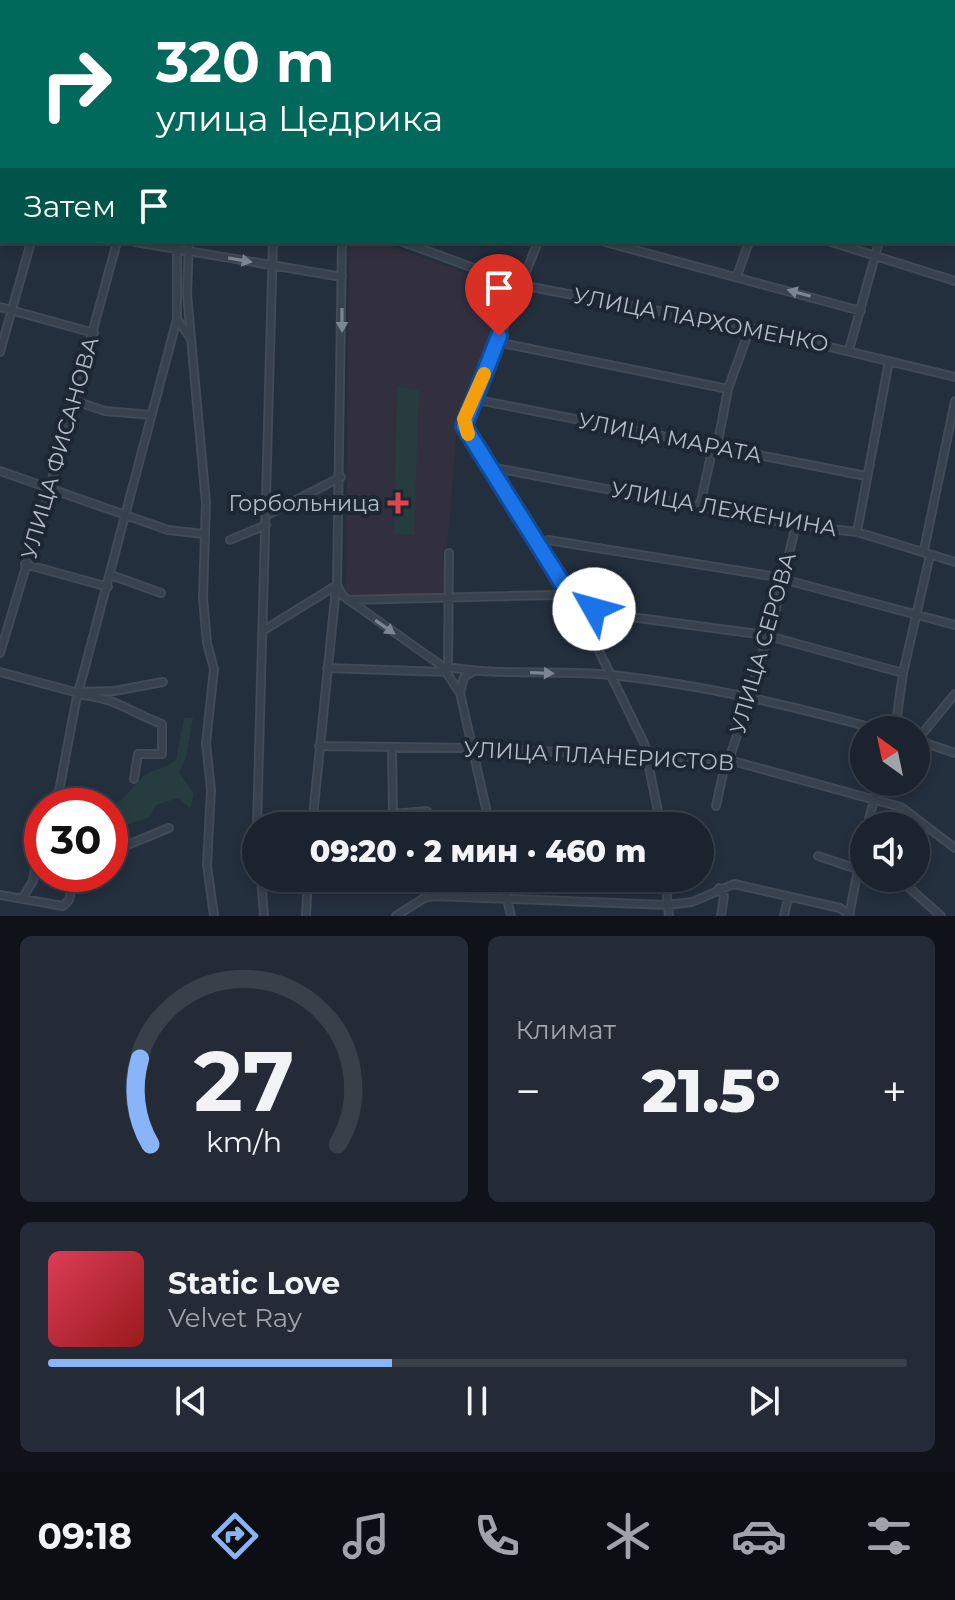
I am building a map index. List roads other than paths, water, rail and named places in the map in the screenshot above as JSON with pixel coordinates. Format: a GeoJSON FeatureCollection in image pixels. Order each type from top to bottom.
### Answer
{"type":"FeatureCollection","features":[{"type":"Feature","properties":{"kind":"street"},"geometry":{"type":"LineString","coordinates":[[0,352],[30,244]]}},
{"type":"Feature","properties":{"kind":"street","name":"УЛИЦА ФИСАНОВА"},"geometry":{"type":"LineString","coordinates":[[0,653],[75,401],[116,244]]}},
{"type":"Feature","properties":{"kind":"street"},"geometry":{"type":"LineString","coordinates":[[189,244],[191,339],[206,503],[203,598],[207,643],[214,669],[206,743],[211,790],[207,865],[214,916]]}},
{"type":"Feature","properties":{"kind":"street"},"geometry":{"type":"LineString","coordinates":[[258,812],[273,244]]}},
{"type":"Feature","properties":{"kind":"street"},"geometry":{"type":"LineString","coordinates":[[313,812],[337,586],[341,477],[342,244]]}},
{"type":"Feature","properties":{"kind":"street","name":"УЛИЦА ПАРХОМЕНКО"},"geometry":{"type":"LineString","coordinates":[[408,244],[520,285],[750,328],[955,377]]}},
{"type":"Feature","properties":{"kind":"street"},"geometry":{"type":"LineString","coordinates":[[537,244],[464,419],[467,433],[567,588],[602,656],[647,754],[658,812]]}},
{"type":"Feature","properties":{"kind":"street"},"geometry":{"type":"LineString","coordinates":[[613,244],[861,311]]}},
{"type":"Feature","properties":{"kind":"street"},"geometry":{"type":"LineString","coordinates":[[737,276],[748,244]]}},
{"type":"Feature","properties":{"kind":"street"},"geometry":{"type":"LineString","coordinates":[[837,244],[955,281]]}},
{"type":"Feature","properties":{"kind":"street"},"geometry":{"type":"LineString","coordinates":[[849,350],[879,244]]}},
{"type":"Feature","properties":{"kind":"street"},"geometry":{"type":"LineString","coordinates":[[57,788],[177,319],[177,245],[188,251],[342,277]]}},
{"type":"Feature","properties":{"kind":"street"},"geometry":{"type":"LineString","coordinates":[[0,307],[94,333]]}},
{"type":"Feature","properties":{"kind":"street"},"geometry":{"type":"LineString","coordinates":[[177,319],[191,339]]}},
{"type":"Feature","properties":{"kind":"street"},"geometry":{"type":"LineString","coordinates":[[700,506],[728,389],[750,328]]}},
{"type":"Feature","properties":{"kind":"street"},"geometry":{"type":"LineString","coordinates":[[497,342],[728,389]]}},
{"type":"Feature","properties":{"kind":"street"},"geometry":{"type":"LineString","coordinates":[[857,532],[889,361]]}},
{"type":"Feature","properties":{"kind":"street","name":"УЛИЦА МАРАТА"},"geometry":{"type":"LineString","coordinates":[[473,399],[866,476]]}},
{"type":"Feature","properties":{"kind":"street"},"geometry":{"type":"LineString","coordinates":[[75,401],[105,411],[152,415]]}},
{"type":"Feature","properties":{"kind":"street"},"geometry":{"type":"LineString","coordinates":[[897,716],[955,401]]}},
{"type":"Feature","properties":{"kind":"street","name":"УЛИЦА ЛЕЖЕНИНА"},"geometry":{"type":"LineString","coordinates":[[490,467],[796,525],[857,532],[955,562]]}},
{"type":"Feature","properties":{"kind":"street"},"geometry":{"type":"LineString","coordinates":[[0,471],[184,534],[204,534]]}},
{"type":"Feature","properties":{"kind":"street"},"geometry":{"type":"LineString","coordinates":[[267,515],[341,477]]}},
{"type":"Feature","properties":{"kind":"street"},"geometry":{"type":"LineString","coordinates":[[230,540],[266,525]]}},
{"type":"Feature","properties":{"kind":"street","name":"УЛИЦА СЕРОВА"},"geometry":{"type":"LineString","coordinates":[[716,806],[765,635],[773,620],[796,525]]}},
{"type":"Feature","properties":{"kind":"street"},"geometry":{"type":"LineString","coordinates":[[537,543],[548,540],[782,580],[955,625]]}},
{"type":"Feature","properties":{"kind":"street"},"geometry":{"type":"LineString","coordinates":[[445,669],[449,553]]}},
{"type":"Feature","properties":{"kind":"street"},"geometry":{"type":"LineString","coordinates":[[25,564],[108,587]]}},
{"type":"Feature","properties":{"kind":"street"},"geometry":{"type":"LineString","coordinates":[[111,575],[161,593]]}},
{"type":"Feature","properties":{"kind":"street"},"geometry":{"type":"LineString","coordinates":[[264,630],[337,586]]}},
{"type":"Feature","properties":{"kind":"street"},"geometry":{"type":"LineString","coordinates":[[337,586],[348,600],[445,669],[460,693],[487,812]]}},
{"type":"Feature","properties":{"kind":"street"},"geometry":{"type":"LineString","coordinates":[[348,600],[554,595],[567,588]]}},
{"type":"Feature","properties":{"kind":"street"},"geometry":{"type":"LineString","coordinates":[[326,592],[332,592],[335,600]]}},
{"type":"Feature","properties":{"kind":"street"},"geometry":{"type":"LineString","coordinates":[[579,610],[765,635],[903,673]]}},
{"type":"Feature","properties":{"kind":"street"},"geometry":{"type":"LineString","coordinates":[[590,674],[602,668],[602,656]]}},
{"type":"Feature","properties":{"kind":"street"},"geometry":{"type":"LineString","coordinates":[[327,668],[610,675],[748,696],[850,722]]}},
{"type":"Feature","properties":{"kind":"street"},"geometry":{"type":"LineString","coordinates":[[460,693],[464,677],[474,671]]}},
{"type":"Feature","properties":{"kind":"street"},"geometry":{"type":"LineString","coordinates":[[0,672],[107,697],[145,719],[162,724],[162,754],[138,754],[134,779]]}},
{"type":"Feature","properties":{"kind":"street"},"geometry":{"type":"LineString","coordinates":[[81,693],[114,691],[163,682]]}},
{"type":"Feature","properties":{"kind":"street"},"geometry":{"type":"LineString","coordinates":[[930,723],[955,694]]}},
{"type":"Feature","properties":{"kind":"street"},"geometry":{"type":"LineString","coordinates":[[930,745],[955,753]]}},
{"type":"Feature","properties":{"kind":"street","name":"УЛИЦА ПЛАНЕРИСТОВ"},"geometry":{"type":"LineString","coordinates":[[319,746],[473,748],[727,760],[874,798],[908,812],[955,848]]}},
{"type":"Feature","properties":{"kind":"street"},"geometry":{"type":"LineString","coordinates":[[392,748],[393,812]]}},
{"type":"Feature","properties":{"kind":"street"},"geometry":{"type":"LineString","coordinates":[[870,812],[874,798]]}},
{"type":"Feature","properties":{"kind":"street"},"geometry":{"type":"LineString","coordinates":[[416,812],[427,811]]}},
{"type":"Feature","properties":{"kind":"street"},"geometry":{"type":"LineString","coordinates":[[128,845],[169,828]]}},
{"type":"Feature","properties":{"kind":"street"},"geometry":{"type":"LineString","coordinates":[[818,856],[850,867]]}},
{"type":"Feature","properties":{"kind":"street"},"geometry":{"type":"LineString","coordinates":[[396,916],[424,898],[438,896],[667,905],[692,902],[734,884],[840,908],[849,916]]}},
{"type":"Feature","properties":{"kind":"street"},"geometry":{"type":"LineString","coordinates":[[719,888],[724,896],[721,916]]}},
{"type":"Feature","properties":{"kind":"street"},"geometry":{"type":"LineString","coordinates":[[22,899],[26,892]]}},
{"type":"Feature","properties":{"kind":"street"},"geometry":{"type":"LineString","coordinates":[[0,895],[63,906],[71,892]]}},
{"type":"Feature","properties":{"kind":"street"},"geometry":{"type":"LineString","coordinates":[[262,892],[264,916]]}},
{"type":"Feature","properties":{"kind":"street"},"geometry":{"type":"LineString","coordinates":[[306,916],[307,892]]}},
{"type":"Feature","properties":{"kind":"street"},"geometry":{"type":"LineString","coordinates":[[438,896],[439,892]]}},
{"type":"Feature","properties":{"kind":"street"},"geometry":{"type":"LineString","coordinates":[[505,892],[511,916]]}},
{"type":"Feature","properties":{"kind":"street"},"geometry":{"type":"LineString","coordinates":[[666,892],[669,916]]}},
{"type":"Feature","properties":{"kind":"street"},"geometry":{"type":"LineString","coordinates":[[849,916],[853,892]]}},
{"type":"Feature","properties":{"kind":"street"},"geometry":{"type":"LineString","coordinates":[[914,892],[941,916]]}},
{"type":"Feature","properties":{"kind":"street"},"geometry":{"type":"LineString","coordinates":[[784,916],[788,898]]}},
{"type":"Feature","properties":{"kind":"place","name":"Горбольница"},"geometry":{"type":"Point","coordinates":[398,503]}}]}
